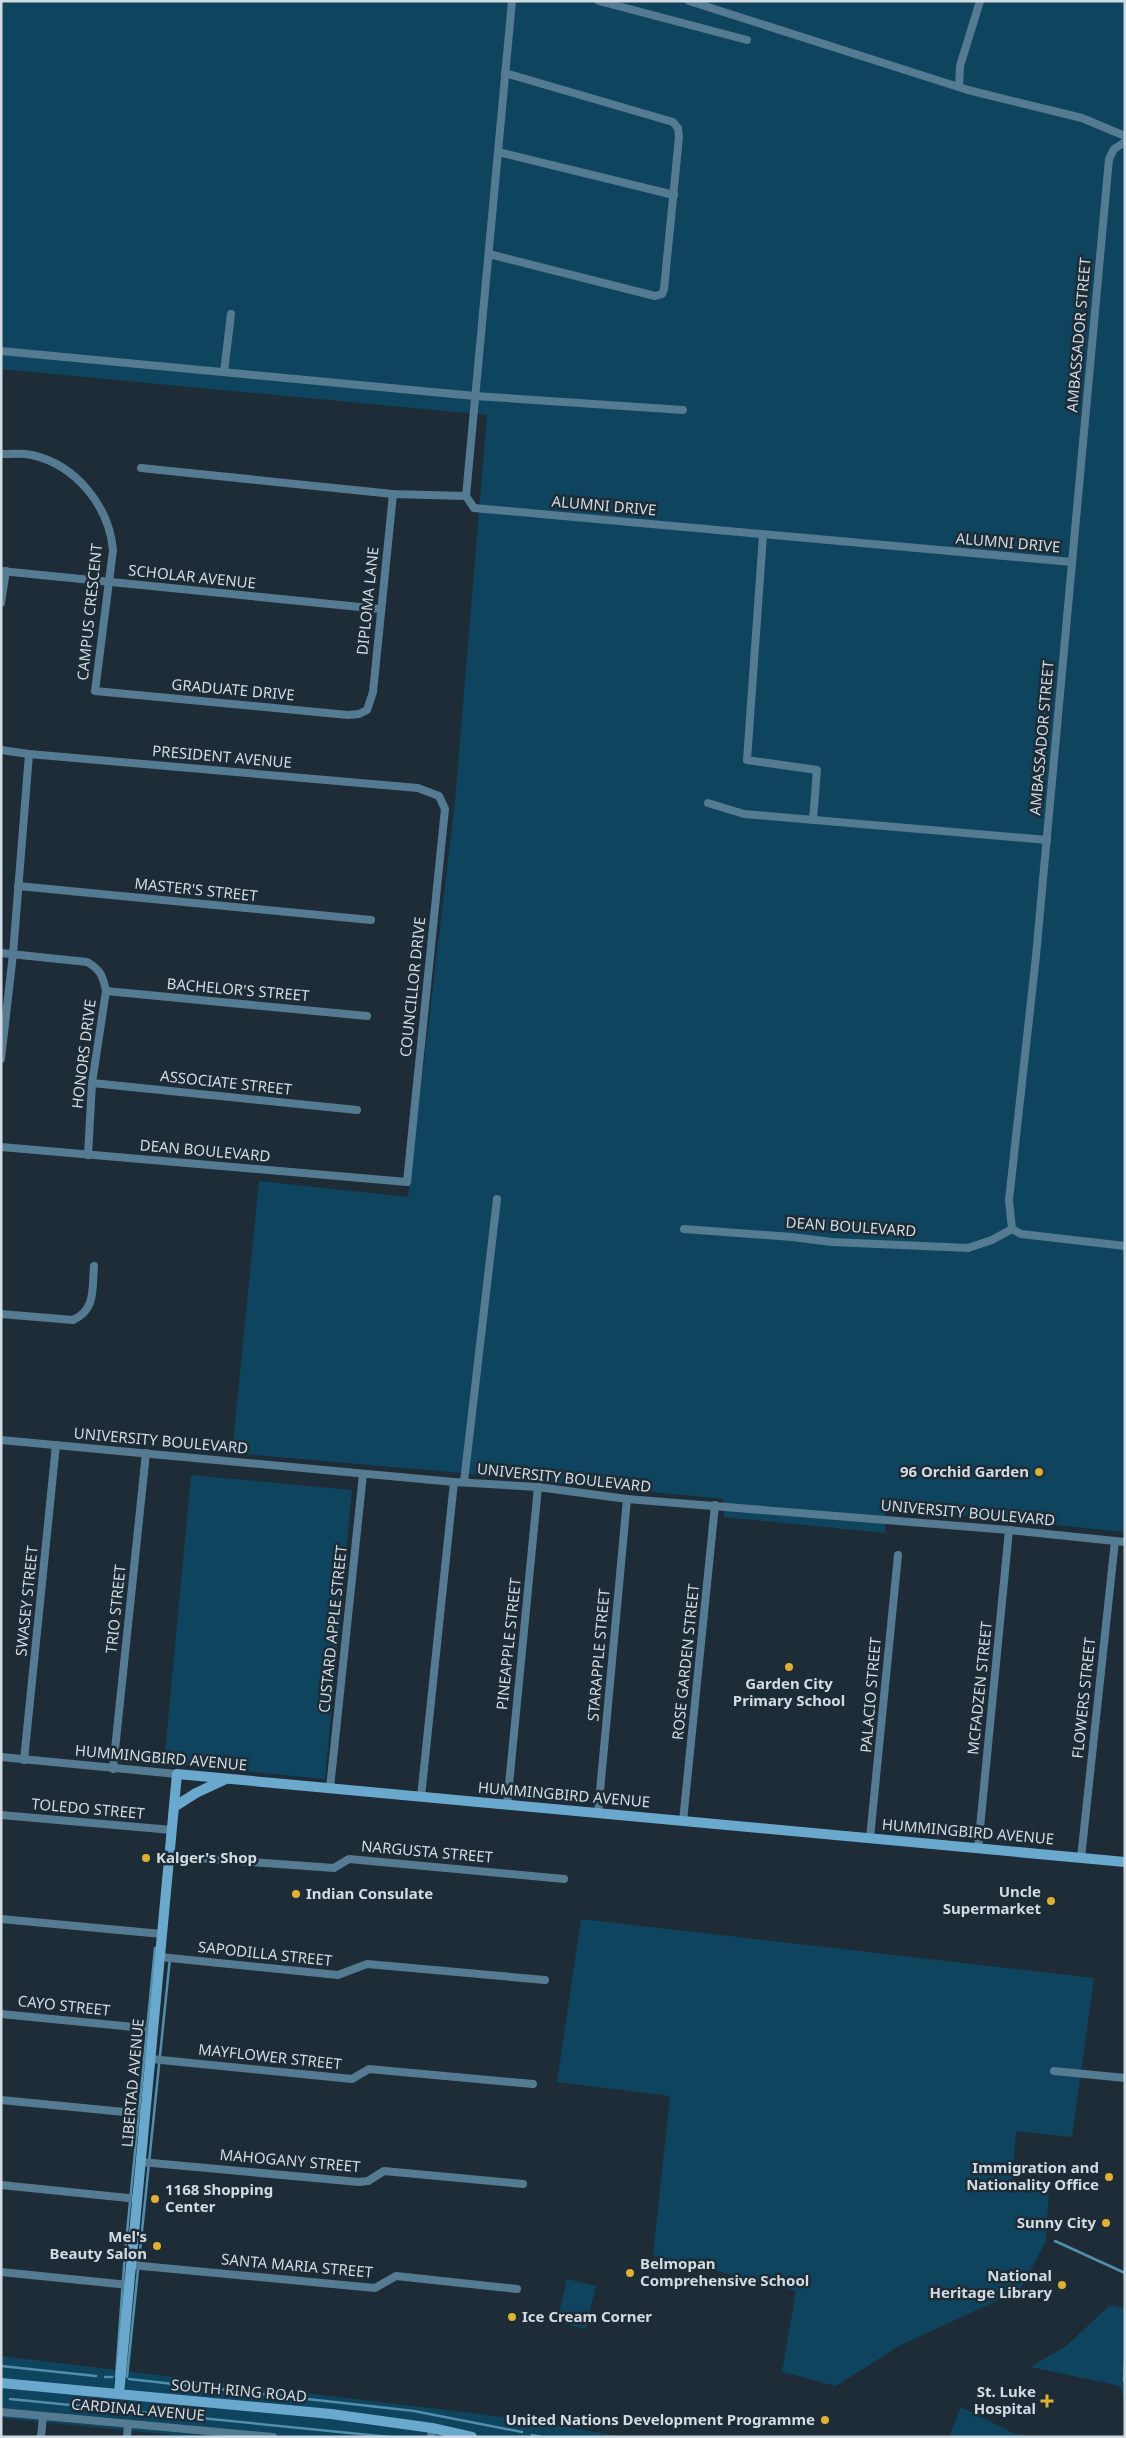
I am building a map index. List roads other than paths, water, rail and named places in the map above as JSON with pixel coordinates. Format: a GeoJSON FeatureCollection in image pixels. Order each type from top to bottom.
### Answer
{"type":"FeatureCollection","features":[{"type":"Feature","properties":{"kind":"street"},"geometry":{"type":"LineString","coordinates":[[140,468],[393,494],[466,496],[512,1]]}},
{"type":"Feature","properties":{"kind":"street"},"geometry":{"type":"LineString","coordinates":[[599,1],[747,40]]}},
{"type":"Feature","properties":{"kind":"street"},"geometry":{"type":"LineString","coordinates":[[690,1],[959,87],[1082,118],[1125,136]]}},
{"type":"Feature","properties":{"kind":"street"},"geometry":{"type":"LineString","coordinates":[[959,87],[960,66],[980,1]]}},
{"type":"Feature","properties":{"kind":"street"},"geometry":{"type":"LineString","coordinates":[[489,254],[655,296],[662,294],[674,195],[679,137],[678,128],[672,122],[506,73]]}},
{"type":"Feature","properties":{"kind":"street","name":"AMBASSADOR STREET"},"geometry":{"type":"LineString","coordinates":[[1012,1229],[1009,1200],[1047,840],[1109,159],[1114,149],[1125,142]]}},
{"type":"Feature","properties":{"kind":"street"},"geometry":{"type":"LineString","coordinates":[[498,152],[674,195]]}},
{"type":"Feature","properties":{"kind":"street"},"geometry":{"type":"LineString","coordinates":[[224,372],[232,314]]}},
{"type":"Feature","properties":{"kind":"street"},"geometry":{"type":"LineString","coordinates":[[1,350],[475,396],[683,410]]}},
{"type":"Feature","properties":{"kind":"street","name":"CAMPUS CRESCENT"},"geometry":{"type":"LineString","coordinates":[[1,454],[32,456],[50,461],[68,472],[96,499],[112,534],[113,550],[110,582],[96,691]]}},
{"type":"Feature","properties":{"kind":"street","name":"DIPLOMA LANE"},"geometry":{"type":"LineString","coordinates":[[367,710],[373,692],[393,494]]}},
{"type":"Feature","properties":{"kind":"street","name":"ALUMNI DRIVE"},"geometry":{"type":"LineString","coordinates":[[466,496],[474,508],[1072,562]]}},
{"type":"Feature","properties":{"kind":"street"},"geometry":{"type":"LineString","coordinates":[[763,535],[747,760],[816,770],[813,820]]}},
{"type":"Feature","properties":{"kind":"street"},"geometry":{"type":"LineString","coordinates":[[1,603],[3,571]]}},
{"type":"Feature","properties":{"kind":"street","name":"SCHOLAR AVENUE"},"geometry":{"type":"LineString","coordinates":[[3,571],[380,609]]}},
{"type":"Feature","properties":{"kind":"street","name":"GRADUATE DRIVE"},"geometry":{"type":"LineString","coordinates":[[96,691],[348,715],[359,714],[367,710]]}},
{"type":"Feature","properties":{"kind":"street","name":"PRESIDENT AVENUE"},"geometry":{"type":"LineString","coordinates":[[1,750],[418,788],[439,796]]}},
{"type":"Feature","properties":{"kind":"street"},"geometry":{"type":"LineString","coordinates":[[1,1059],[13,954],[29,754]]}},
{"type":"Feature","properties":{"kind":"street","name":"COUNCILLOR DRIVE"},"geometry":{"type":"LineString","coordinates":[[407,1182],[445,809],[439,796]]}},
{"type":"Feature","properties":{"kind":"street"},"geometry":{"type":"LineString","coordinates":[[708,803],[744,814],[1047,840]]}},
{"type":"Feature","properties":{"kind":"street","name":"MASTER'S STREET"},"geometry":{"type":"LineString","coordinates":[[18,886],[371,920]]}},
{"type":"Feature","properties":{"kind":"street","name":"HONORS DRIVE"},"geometry":{"type":"LineString","coordinates":[[1,953],[87,962],[98,968],[103,977],[106,991],[92,1083],[88,1155]]}},
{"type":"Feature","properties":{"kind":"street","name":"BACHELOR'S STREET"},"geometry":{"type":"LineString","coordinates":[[106,991],[367,1016]]}},
{"type":"Feature","properties":{"kind":"street","name":"ASSOCIATE STREET"},"geometry":{"type":"LineString","coordinates":[[92,1083],[357,1110]]}},
{"type":"Feature","properties":{"kind":"street","name":"DEAN BOULEVARD"},"geometry":{"type":"LineString","coordinates":[[1,1147],[407,1182]]}},
{"type":"Feature","properties":{"kind":"street"},"geometry":{"type":"LineString","coordinates":[[464,1482],[497,1199]]}},
{"type":"Feature","properties":{"kind":"street"},"geometry":{"type":"LineString","coordinates":[[1012,1229],[1021,1234],[1052,1239],[1125,1246]]}},
{"type":"Feature","properties":{"kind":"street","name":"DEAN BOULEVARD"},"geometry":{"type":"LineString","coordinates":[[684,1230],[792,1237],[832,1242],[968,1248],[992,1240],[1012,1229]]}},
{"type":"Feature","properties":{"kind":"street"},"geometry":{"type":"LineString","coordinates":[[1,1314],[72,1320],[86,1314],[90,1303],[94,1266]]}},
{"type":"Feature","properties":{"kind":"street","name":"UNIVERSITY BOULEVARD"},"geometry":{"type":"LineString","coordinates":[[1,1440],[454,1482],[538,1487],[627,1499],[1009,1530],[1125,1542]]}},
{"type":"Feature","properties":{"kind":"street","name":"SWASEY STREET"},"geometry":{"type":"LineString","coordinates":[[24,1760],[56,1445]]}},
{"type":"Feature","properties":{"kind":"street","name":"TRIO STREET"},"geometry":{"type":"LineString","coordinates":[[113,1769],[146,1453]]}},
{"type":"Feature","properties":{"kind":"street","name":"CUSTARD APPLE STREET"},"geometry":{"type":"LineString","coordinates":[[330,1788],[363,1474]]}},
{"type":"Feature","properties":{"kind":"street"},"geometry":{"type":"LineString","coordinates":[[421,1797],[454,1482]]}},
{"type":"Feature","properties":{"kind":"street","name":"PINEAPPLE STREET"},"geometry":{"type":"LineString","coordinates":[[507,1805],[538,1487]]}},
{"type":"Feature","properties":{"kind":"street","name":"STARAPPLE STREET"},"geometry":{"type":"LineString","coordinates":[[598,1813],[627,1499]]}},
{"type":"Feature","properties":{"kind":"street","name":"ROSE GARDEN STREET"},"geometry":{"type":"LineString","coordinates":[[684,1821],[715,1505]]}},
{"type":"Feature","properties":{"kind":"street","name":"MCFADZEN STREET"},"geometry":{"type":"LineString","coordinates":[[978,1848],[1009,1530]]}},
{"type":"Feature","properties":{"kind":"street","name":"FLOWERS STREET"},"geometry":{"type":"LineString","coordinates":[[1082,1858],[1115,1541]]}},
{"type":"Feature","properties":{"kind":"street","name":"PALACIO STREET"},"geometry":{"type":"LineString","coordinates":[[870,1838],[898,1555]]}},
{"type":"Feature","properties":{"kind":"street","name":"HUMMINGBIRD AVENUE"},"geometry":{"type":"LineString","coordinates":[[1,1757],[113,1769],[1125,1862]]}},
{"type":"Feature","properties":{"kind":"street","name":"LIBERTAD AVENUE"},"geometry":{"type":"LineString","coordinates":[[119,2394],[178,1774]]}},
{"type":"Feature","properties":{"kind":"street"},"geometry":{"type":"LineString","coordinates":[[174,1807],[196,1793],[227,1779]]}},
{"type":"Feature","properties":{"kind":"street","name":"TOLEDO STREET"},"geometry":{"type":"LineString","coordinates":[[1,1816],[172,1830]]}},
{"type":"Feature","properties":{"kind":"street","name":"NARGUSTA STREET"},"geometry":{"type":"LineString","coordinates":[[170,1856],[334,1868],[349,1859],[564,1879]]}},
{"type":"Feature","properties":{"kind":"street"},"geometry":{"type":"LineString","coordinates":[[1,1919],[162,1934]]}},
{"type":"Feature","properties":{"kind":"street","name":"SAPODILLA STREET"},"geometry":{"type":"LineString","coordinates":[[160,1957],[338,1975],[367,1964],[545,1980]]}},
{"type":"Feature","properties":{"kind":"street","name":"CAYO STREET"},"geometry":{"type":"LineString","coordinates":[[1,2014],[154,2029]]}},
{"type":"Feature","properties":{"kind":"street","name":"MAYFLOWER STREET"},"geometry":{"type":"LineString","coordinates":[[151,2059],[352,2079],[369,2069],[533,2084]]}},
{"type":"Feature","properties":{"kind":"street"},"geometry":{"type":"LineString","coordinates":[[1054,2071],[1125,2078]]}},
{"type":"Feature","properties":{"kind":"street"},"geometry":{"type":"LineString","coordinates":[[1,2100],[146,2114]]}},
{"type":"Feature","properties":{"kind":"street","name":"MAHOGANY STREET"},"geometry":{"type":"LineString","coordinates":[[141,2162],[359,2182],[368,2181],[384,2171],[524,2184]]}},
{"type":"Feature","properties":{"kind":"street"},"geometry":{"type":"LineString","coordinates":[[1,2185],[138,2199]]}},
{"type":"Feature","properties":{"kind":"street","name":"SANTA MARIA STREET"},"geometry":{"type":"LineString","coordinates":[[131,2265],[375,2288],[396,2276],[517,2289]]}},
{"type":"Feature","properties":{"kind":"street"},"geometry":{"type":"LineString","coordinates":[[1,2272],[129,2285]]}},
{"type":"Feature","properties":{"kind":"street"},"geometry":{"type":"LineString","coordinates":[[1,2383],[1,2391]]}},
{"type":"Feature","properties":{"kind":"street","name":"SOUTH RING ROAD"},"geometry":{"type":"LineString","coordinates":[[1,2383],[331,2414],[431,2432],[472,2437]]}},
{"type":"Feature","properties":{"kind":"street","name":"CARDINAL AVENUE"},"geometry":{"type":"LineString","coordinates":[[1,2412],[215,2434],[273,2437]]}},
{"type":"Feature","properties":{"kind":"street"},"geometry":{"type":"LineString","coordinates":[[41,2437],[42,2416]]}},
{"type":"Feature","properties":{"kind":"street"},"geometry":{"type":"LineString","coordinates":[[127,2437],[128,2424]]}},
{"type":"Feature","properties":{"kind":"waterway"},"geometry":{"type":"LineString","coordinates":[[116,2377],[125,2253],[155,1948]]}},
{"type":"Feature","properties":{"kind":"waterway"},"geometry":{"type":"LineString","coordinates":[[127,2377],[170,1958]]}},
{"type":"Feature","properties":{"kind":"waterway"},"geometry":{"type":"LineString","coordinates":[[1055,2241],[1125,2273]]}},
{"type":"Feature","properties":{"kind":"waterway"},"geometry":{"type":"LineString","coordinates":[[1124,2381],[1125,2362]]}},
{"type":"Feature","properties":{"kind":"waterway"},"geometry":{"type":"LineString","coordinates":[[1,2366],[96,2376]]}},
{"type":"Feature","properties":{"kind":"waterway"},"geometry":{"type":"LineString","coordinates":[[105,2377],[112,2377]]}},
{"type":"Feature","properties":{"kind":"waterway"},"geometry":{"type":"LineString","coordinates":[[129,2379],[414,2411],[522,2432]]}},
{"type":"Feature","properties":{"kind":"waterway"},"geometry":{"type":"LineString","coordinates":[[10,2399],[390,2437]]}},
{"type":"Feature","properties":{"kind":"waterway"},"geometry":{"type":"LineString","coordinates":[[532,2435],[541,2437]]}},
{"type":"Feature","properties":{"kind":"place","name":"96 Orchid Garden"},"geometry":{"type":"Point","coordinates":[1039,1472]}},
{"type":"Feature","properties":{"kind":"place","name":"Garden City Primary School"},"geometry":{"type":"Point","coordinates":[789,1667]}},
{"type":"Feature","properties":{"kind":"place","name":"Kalger's Shop"},"geometry":{"type":"Point","coordinates":[146,1858]}},
{"type":"Feature","properties":{"kind":"place","name":"Indian Consulate"},"geometry":{"type":"Point","coordinates":[296,1894]}},
{"type":"Feature","properties":{"kind":"place","name":"Uncle Supermarket"},"geometry":{"type":"Point","coordinates":[1051,1901]}},
{"type":"Feature","properties":{"kind":"place","name":"Immigration and Nationality Office"},"geometry":{"type":"Point","coordinates":[1109,2177]}},
{"type":"Feature","properties":{"kind":"place","name":"1168 Shopping Center"},"geometry":{"type":"Point","coordinates":[155,2199]}},
{"type":"Feature","properties":{"kind":"place","name":"Sunny City"},"geometry":{"type":"Point","coordinates":[1106,2223]}},
{"type":"Feature","properties":{"kind":"place","name":"Mel's Beauty Salon"},"geometry":{"type":"Point","coordinates":[157,2246]}},
{"type":"Feature","properties":{"kind":"place","name":"Belmopan Comprehensive School"},"geometry":{"type":"Point","coordinates":[630,2273]}},
{"type":"Feature","properties":{"kind":"place","name":"National Heritage Library"},"geometry":{"type":"Point","coordinates":[1062,2285]}},
{"type":"Feature","properties":{"kind":"place","name":"Ice Cream Corner"},"geometry":{"type":"Point","coordinates":[512,2317]}},
{"type":"Feature","properties":{"kind":"place","name":"St. Luke Hospital"},"geometry":{"type":"Point","coordinates":[1047,2401]}},
{"type":"Feature","properties":{"kind":"place","name":"United Nations Development Programme"},"geometry":{"type":"Point","coordinates":[825,2420]}}]}
